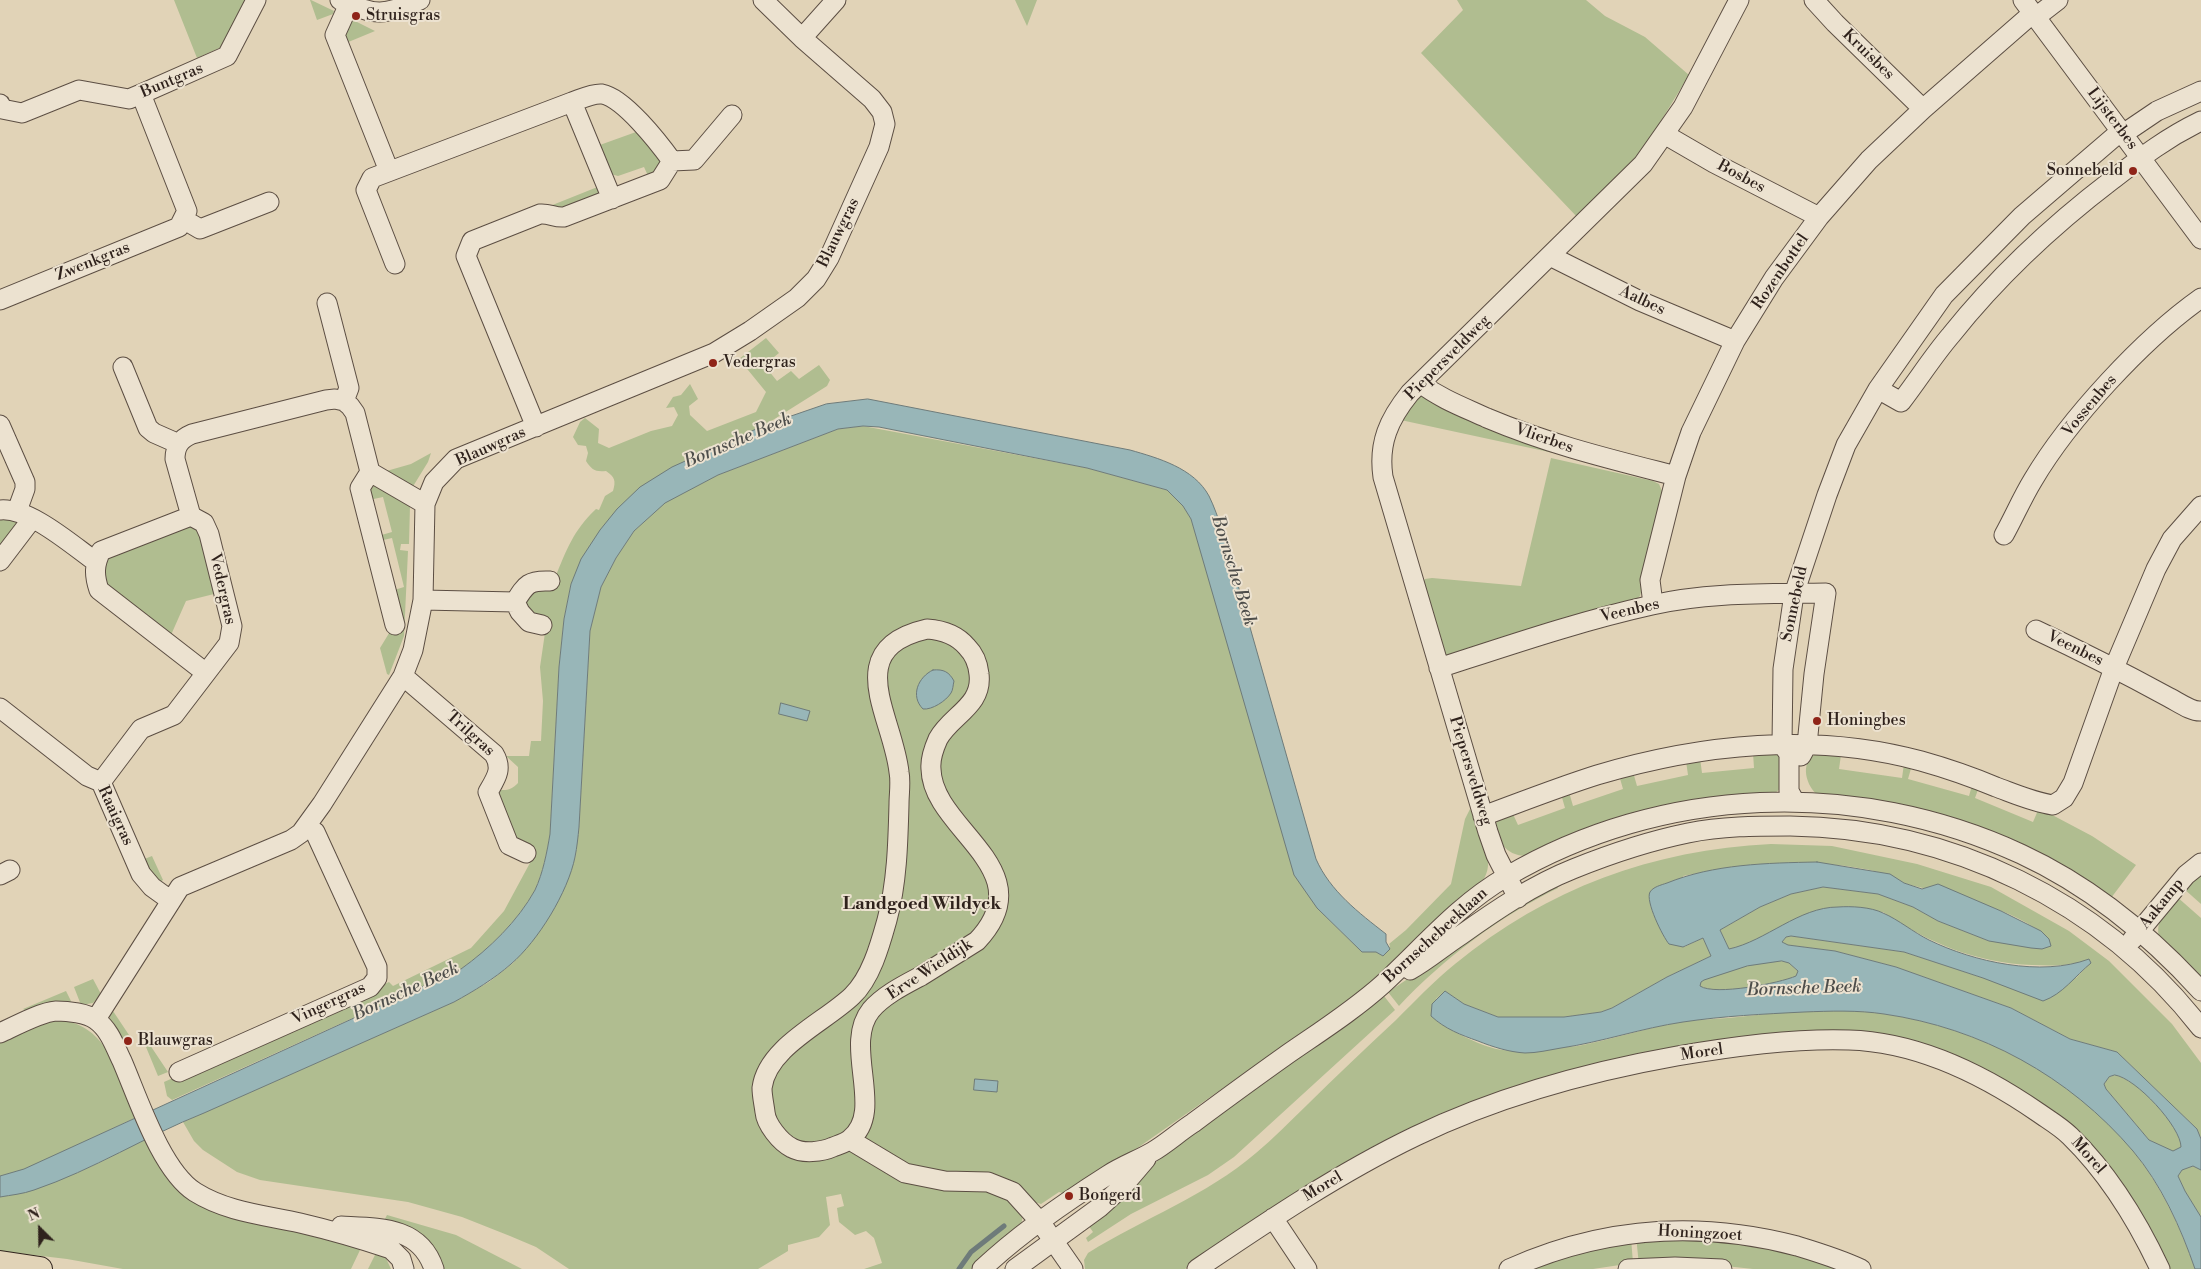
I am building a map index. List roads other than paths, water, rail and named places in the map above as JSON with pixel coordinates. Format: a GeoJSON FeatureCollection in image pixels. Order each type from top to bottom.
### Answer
{"type":"FeatureCollection","features":[{"type":"Feature","properties":{"kind":"main road"},"geometry":{"type":"LineString","coordinates":[[0,1263],[40,1269]]}},
{"type":"Feature","properties":{"kind":"street","name":"Buntgras"},"geometry":{"type":"LineString","coordinates":[[1,108],[22,113],[79,90],[129,99],[141,94],[227,56],[256,0]]}},
{"type":"Feature","properties":{"kind":"street"},"geometry":{"type":"LineString","coordinates":[[389,171],[335,35],[345,2],[367,12],[384,13],[420,0]]}},
{"type":"Feature","properties":{"kind":"street","name":"Blauwgras"},"geometry":{"type":"LineString","coordinates":[[96,1019],[180,887],[291,840],[306,827],[403,676],[413,650],[423,600],[425,504],[434,482],[456,460],[714,353],[750,331],[797,298],[816,279],[829,258],[879,147],[885,124],[882,112],[872,99],[802,38],[763,0]]}},
{"type":"Feature","properties":{"kind":"street"},"geometry":{"type":"LineString","coordinates":[[802,38],[836,0]]}},
{"type":"Feature","properties":{"kind":"street","name":"Piepersveldweg"},"geometry":{"type":"LineString","coordinates":[[1518,898],[1496,855],[1383,477],[1381,464],[1383,442],[1390,421],[1405,400],[1420,384],[1638,170],[1683,107],[1739,0]]}},
{"type":"Feature","properties":{"kind":"street","name":"Kruisbes"},"geometry":{"type":"LineString","coordinates":[[1814,0],[1923,109]]}},
{"type":"Feature","properties":{"kind":"street","name":"Rozenbottel"},"geometry":{"type":"LineString","coordinates":[[1653,604],[1650,580],[1676,476],[1691,432],[1735,341],[1774,278],[1819,217],[1869,160],[2030,10],[2058,0]]}},
{"type":"Feature","properties":{"kind":"street","name":"Lijsterbes"},"geometry":{"type":"LineString","coordinates":[[2030,10],[2201,239]]}},
{"type":"Feature","properties":{"kind":"street","name":"Sonnebeld"},"geometry":{"type":"LineString","coordinates":[[1795,802],[1789,791],[1790,754],[1782,744],[1783,669],[1794,594],[1818,520],[1846,445],[1878,389],[1944,295],[2022,216],[2122,132],[2157,111],[2201,91]]}},
{"type":"Feature","properties":{"kind":"street"},"geometry":{"type":"LineString","coordinates":[[141,94],[187,211],[183,219],[200,229],[268,202]]}},
{"type":"Feature","properties":{"kind":"street"},"geometry":{"type":"LineString","coordinates":[[396,264],[366,190],[372,178],[593,94],[603,94],[624,107],[655,138],[672,161]]}},
{"type":"Feature","properties":{"kind":"street"},"geometry":{"type":"LineString","coordinates":[[572,102],[612,199]]}},
{"type":"Feature","properties":{"kind":"street"},"geometry":{"type":"LineString","coordinates":[[672,161],[694,160],[732,115]]}},
{"type":"Feature","properties":{"kind":"street"},"geometry":{"type":"LineString","coordinates":[[1878,389],[1901,402],[1950,335],[2024,254],[2066,215],[2141,158],[2176,133],[2201,121]]}},
{"type":"Feature","properties":{"kind":"street","name":"Bosbes"},"geometry":{"type":"LineString","coordinates":[[1664,134],[1714,163],[1819,217]]}},
{"type":"Feature","properties":{"kind":"street"},"geometry":{"type":"LineString","coordinates":[[536,427],[466,254],[472,241],[540,214],[564,218],[660,180],[672,161]]}},
{"type":"Feature","properties":{"kind":"street","name":"Zwenkgras"},"geometry":{"type":"LineString","coordinates":[[0,300],[179,227],[183,219]]}},
{"type":"Feature","properties":{"kind":"street","name":"Aalbes"},"geometry":{"type":"LineString","coordinates":[[1550,256],[1640,301],[1735,341]]}},
{"type":"Feature","properties":{"kind":"street","name":"Vossenbes"},"geometry":{"type":"LineString","coordinates":[[2004,535],[2033,479],[2072,425],[2141,349],[2201,298]]}},
{"type":"Feature","properties":{"kind":"street"},"geometry":{"type":"LineString","coordinates":[[327,303],[350,388],[344,402]]}},
{"type":"Feature","properties":{"kind":"street"},"geometry":{"type":"LineString","coordinates":[[123,367],[148,428],[154,433],[179,444]]}},
{"type":"Feature","properties":{"kind":"street","name":"Vlierbes"},"geometry":{"type":"LineString","coordinates":[[1420,384],[1438,397],[1531,436],[1578,452],[1676,476]]}},
{"type":"Feature","properties":{"kind":"street"},"geometry":{"type":"LineString","coordinates":[[206,673],[98,590],[94,576],[96,562],[101,552],[191,516],[175,459],[175,451],[184,437],[335,399],[350,406],[354,413],[370,472],[425,504]]}},
{"type":"Feature","properties":{"kind":"street"},"geometry":{"type":"LineString","coordinates":[[0,425],[25,482],[26,489],[0,561]]}},
{"type":"Feature","properties":{"kind":"street"},"geometry":{"type":"LineString","coordinates":[[370,472],[360,488],[395,624]]}},
{"type":"Feature","properties":{"kind":"street"},"geometry":{"type":"LineString","coordinates":[[1484,816],[1596,776],[1640,764],[1681,755],[1782,744],[1850,747],[1921,761],[2053,806],[2064,798],[2073,783],[2114,668],[2156,569],[2172,538],[2201,506]]}},
{"type":"Feature","properties":{"kind":"street"},"geometry":{"type":"LineString","coordinates":[[16,513],[96,562]]}},
{"type":"Feature","properties":{"kind":"street","name":"Vedergras"},"geometry":{"type":"LineString","coordinates":[[101,782],[141,729],[174,715],[229,643],[232,626],[209,534],[204,522],[191,516]]}},
{"type":"Feature","properties":{"kind":"street"},"geometry":{"type":"LineString","coordinates":[[515,602],[523,588],[535,580],[550,581]]}},
{"type":"Feature","properties":{"kind":"street","name":"Sonnebeld"},"geometry":{"type":"LineString","coordinates":[[1794,826],[1795,802],[1801,790],[1800,756],[1807,746],[1814,674],[1826,593]]}},
{"type":"Feature","properties":{"kind":"street","name":"Veenbes"},"geometry":{"type":"LineString","coordinates":[[1440,668],[1561,629],[1653,604],[1726,595],[1826,593]]}},
{"type":"Feature","properties":{"kind":"street"},"geometry":{"type":"LineString","coordinates":[[423,600],[515,602]]}},
{"type":"Feature","properties":{"kind":"street"},"geometry":{"type":"LineString","coordinates":[[515,602],[529,622],[542,625]]}},
{"type":"Feature","properties":{"kind":"street","name":"Erve Wieldijk"},"geometry":{"type":"LineString","coordinates":[[927,629],[939,630],[964,643],[971,651],[978,666],[980,681],[977,694],[972,702],[939,738],[931,758],[930,770],[933,784],[941,801],[986,859],[995,878],[997,905],[988,930],[977,941],[894,992],[871,1011],[862,1028],[860,1044],[865,1102],[863,1119],[850,1140],[828,1149],[810,1151],[791,1148],[778,1137],[766,1117],[762,1087],[775,1060],[791,1043],[853,995],[877,953],[887,919],[898,838],[899,771],[880,703],[877,685],[879,666],[883,654],[900,638],[927,629]]}},
{"type":"Feature","properties":{"kind":"street","name":"Veenbes"},"geometry":{"type":"LineString","coordinates":[[2036,630],[2114,668],[2183,705],[2198,712],[2201,711]]}},
{"type":"Feature","properties":{"kind":"street","name":"Trilgras"},"geometry":{"type":"LineString","coordinates":[[403,676],[494,754],[499,763],[498,773],[488,792],[509,845],[526,853]]}},
{"type":"Feature","properties":{"kind":"street","name":"Raaigras"},"geometry":{"type":"LineString","coordinates":[[0,708],[87,776],[101,782],[141,874],[152,887],[170,900]]}},
{"type":"Feature","properties":{"kind":"street"},"geometry":{"type":"LineString","coordinates":[[899,771],[930,770]]}},
{"type":"Feature","properties":{"kind":"street","name":"Bornschebeeklaan"},"geometry":{"type":"LineString","coordinates":[[1380,986],[1472,900],[1506,877],[1563,848],[1634,823],[1670,813],[1718,805],[1795,802],[1857,806],[1902,814],[1974,834],[2022,854],[2062,876],[2104,903],[2174,961],[2201,991]]}},
{"type":"Feature","properties":{"kind":"street","name":"Bornschebeeklaan"},"geometry":{"type":"LineString","coordinates":[[982,1269],[1040,1222],[1106,1176],[1152,1152],[1380,986],[1423,962],[1518,898],[1571,870],[1659,840],[1726,828],[1794,826],[1843,828],[1878,833],[1936,846],[1983,863],[2054,897],[2088,919],[2125,948],[2161,981],[2201,1028]]}},
{"type":"Feature","properties":{"kind":"street","name":"Vingergras"},"geometry":{"type":"LineString","coordinates":[[178,1072],[370,986],[377,978],[377,966],[315,832],[306,827]]}},
{"type":"Feature","properties":{"kind":"street","name":"Aakamp"},"geometry":{"type":"LineString","coordinates":[[2125,948],[2186,875],[2201,863]]}},
{"type":"Feature","properties":{"kind":"street","name":"Erve Wieldijk"},"geometry":{"type":"LineString","coordinates":[[853,995],[871,1011]]}},
{"type":"Feature","properties":{"kind":"street"},"geometry":{"type":"LineString","coordinates":[[0,1033],[54,1011],[69,1012],[96,1019],[109,1033],[160,1146],[180,1178],[194,1191],[215,1203],[244,1212],[301,1223],[391,1248],[401,1259],[404,1269]]}},
{"type":"Feature","properties":{"kind":"street","name":"Morel"},"geometry":{"type":"LineString","coordinates":[[1197,1269],[1273,1218],[1372,1158],[1464,1115],[1518,1095],[1616,1067],[1707,1051],[1799,1041],[1850,1040],[1897,1046],[1949,1063],[2009,1092],[2069,1134],[2116,1189],[2145,1237],[2160,1269]]}},
{"type":"Feature","properties":{"kind":"street"},"geometry":{"type":"LineString","coordinates":[[850,1140],[905,1173],[945,1181],[988,1182],[1013,1192],[1040,1222],[1073,1269]]}},
{"type":"Feature","properties":{"kind":"street","name":"Bornschebeeklaan"},"geometry":{"type":"LineString","coordinates":[[1015,1269],[1100,1207],[1123,1186],[1152,1152]]}},
{"type":"Feature","properties":{"kind":"street"},"geometry":{"type":"LineString","coordinates":[[1273,1218],[1307,1269]]}},
{"type":"Feature","properties":{"kind":"street"},"geometry":{"type":"LineString","coordinates":[[301,1223],[377,1228],[396,1232],[417,1241],[422,1246],[434,1269]]}},
{"type":"Feature","properties":{"kind":"street","name":"Honingzoet"},"geometry":{"type":"LineString","coordinates":[[1509,1269],[1528,1260],[1594,1240],[1662,1230],[1690,1230],[1764,1238],[1838,1258],[1861,1269]]}},
{"type":"Feature","properties":{"kind":"street","name":"Honingzoet"},"geometry":{"type":"LineString","coordinates":[[1628,1269],[1675,1267],[1722,1269]]}},
{"type":"Feature","properties":{"kind":"water","name":"Bornsche Beek"},"geometry":{"type":"Polygon","coordinates":[[[868,399],[1130,450],[1185,471],[1202,486],[1211,500],[1222,529],[1316,859],[1329,881],[1346,901],[1386,934],[1386,942],[1390,949],[1383,956],[1376,952],[1362,952],[1317,908],[1294,875],[1191,519],[1183,506],[1167,490],[1087,468],[879,427],[863,426],[838,429],[718,475],[665,503],[634,531],[616,558],[601,587],[590,631],[579,827],[575,857],[559,900],[541,929],[511,964],[498,975],[454,1002],[182,1122],[77,1173],[30,1191],[0,1197],[0,1176],[24,1169],[461,969],[482,953],[520,913],[535,890],[544,862],[550,834],[559,667],[564,619],[571,584],[581,559],[600,530],[617,509],[640,487],[672,467],[765,425],[826,404],[868,399]]]}},
{"type":"Feature","properties":{"kind":"water"},"geometry":{"type":"Polygon","coordinates":[[[933,670],[948,673],[954,681],[953,689],[942,702],[923,709],[919,704],[916,693],[923,677],[933,670]]]}},
{"type":"Feature","properties":{"kind":"water"},"geometry":{"type":"Polygon","coordinates":[[[781,703],[810,711],[807,721],[779,714],[781,703]]]}},
{"type":"Feature","properties":{"kind":"water","name":"Bornsche Beek"},"geometry":{"type":"Polygon","coordinates":[[[1817,862],[1890,874],[1904,883],[1922,889],[1938,884],[2001,911],[2041,931],[2049,939],[2051,946],[2042,949],[1989,941],[1938,921],[1913,907],[1878,894],[1823,887],[1791,894],[1760,907],[1720,930],[1729,949],[1743,945],[1810,912],[1824,908],[1849,907],[1878,911],[1929,940],[1966,955],[1987,960],[2029,967],[2050,967],[2089,959],[2091,963],[2068,984],[2057,994],[2043,1001],[1983,978],[1904,952],[1791,936],[1786,937],[1782,942],[1788,945],[1835,951],[1896,967],[2011,1008],[2070,1039],[2117,1052],[2197,1129],[2201,1139],[2201,1170],[2193,1166],[2182,1170],[2178,1176],[2201,1217],[2201,1269],[2195,1269],[2177,1222],[2153,1178],[2133,1151],[2108,1124],[2052,1078],[1989,1044],[1955,1031],[1920,1021],[1884,1014],[1824,1011],[1683,1022],[1607,1039],[1525,1053],[1501,1049],[1465,1036],[1436,1021],[1431,1016],[1432,1004],[1445,991],[1464,1004],[1498,1017],[1564,1017],[1601,1012],[1612,1008],[1667,977],[1711,956],[1703,938],[1683,947],[1669,944],[1652,911],[1649,897],[1653,889],[1685,877],[1722,868],[1760,864],[1817,862]],[[1782,961],[1747,966],[1704,980],[1700,986],[1719,990],[1733,989],[1763,985],[1796,976],[1798,971],[1789,963],[1782,961]],[[2115,1075],[2109,1077],[2104,1084],[2106,1089],[2149,1140],[2173,1151],[2181,1147],[2174,1128],[2156,1105],[2134,1085],[2124,1078],[2115,1075]]]}},
{"type":"Feature","properties":{"kind":"water"},"geometry":{"type":"Polygon","coordinates":[[[975,1079],[998,1081],[997,1092],[974,1090],[975,1079]]]}},
{"type":"Feature","properties":{"kind":"waterway"},"geometry":{"type":"LineString","coordinates":[[959,1269],[971,1252],[1004,1226]]}},
{"type":"Feature","properties":{"kind":"place","name":"Struisgras"},"geometry":{"type":"Point","coordinates":[356,16]}},
{"type":"Feature","properties":{"kind":"place","name":"Sonnebeld"},"geometry":{"type":"Point","coordinates":[2133,171]}},
{"type":"Feature","properties":{"kind":"place","name":"Vedergras"},"geometry":{"type":"Point","coordinates":[713,363]}},
{"type":"Feature","properties":{"kind":"place","name":"Honingbes"},"geometry":{"type":"Point","coordinates":[1817,721]}},
{"type":"Feature","properties":{"kind":"place","name":"Blauwgras"},"geometry":{"type":"Point","coordinates":[128,1041]}},
{"type":"Feature","properties":{"kind":"place","name":"Bongerd"},"geometry":{"type":"Point","coordinates":[1069,1196]}},
{"type":"Feature","properties":{"kind":"district","name":"Landgoed Wildyck"},"geometry":{"type":"Point","coordinates":[922,905]}}]}
